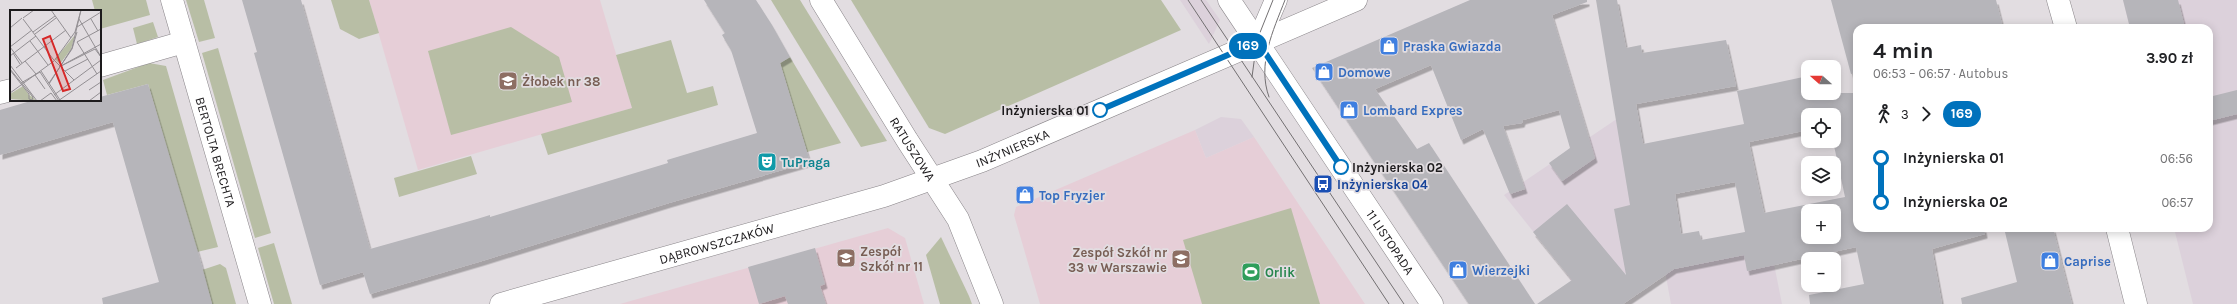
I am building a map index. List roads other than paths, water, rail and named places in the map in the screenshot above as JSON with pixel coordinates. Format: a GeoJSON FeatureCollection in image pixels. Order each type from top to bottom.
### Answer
{"type":"FeatureCollection","features":[{"type":"Feature","properties":{"kind":"street","name":"BERTOLTA BRECHTA"},"geometry":{"type":"LineString","coordinates":[[172,0],[260,304]]}},
{"type":"Feature","properties":{"kind":"street","name":"RATUSZOWA"},"geometry":{"type":"LineString","coordinates":[[821,0],[958,219],[992,304]]}},
{"type":"Feature","properties":{"kind":"street","name":"11 LISTOPADA"},"geometry":{"type":"LineString","coordinates":[[1229,0],[1432,304]]}},
{"type":"Feature","properties":{"kind":"street"},"geometry":{"type":"LineString","coordinates":[[1258,42],[1276,0]]}},
{"type":"Feature","properties":{"kind":"street","name":"INŻYNIERSKA"},"geometry":{"type":"LineString","coordinates":[[932,179],[982,161],[1356,0]]}},
{"type":"Feature","properties":{"kind":"street"},"geometry":{"type":"LineString","coordinates":[[2058,0],[2065,24]]}},
{"type":"Feature","properties":{"kind":"street"},"geometry":{"type":"LineString","coordinates":[[101,66],[184,42]]}},
{"type":"Feature","properties":{"kind":"street"},"geometry":{"type":"LineString","coordinates":[[0,93],[10,90]]}},
{"type":"Feature","properties":{"kind":"street","name":"DĄBROWSZCZAKÓW"},"geometry":{"type":"LineString","coordinates":[[501,304],[884,196],[932,179]]}},
{"type":"Feature","properties":{"kind":"street"},"geometry":{"type":"LineString","coordinates":[[2118,232],[2136,304]]}},
{"type":"Feature","properties":{"kind":"tram line"},"geometry":{"type":"LineString","coordinates":[[1188,0],[1389,304]]}},
{"type":"Feature","properties":{"kind":"tram line"},"geometry":{"type":"LineString","coordinates":[[1201,0],[1404,304]]}},
{"type":"Feature","properties":{"kind":"tram line"},"geometry":{"type":"LineString","coordinates":[[1252,77],[1257,40],[1273,0]]}},
{"type":"Feature","properties":{"kind":"tram line"},"geometry":{"type":"LineString","coordinates":[[1269,97],[1266,85],[1266,60],[1268,48],[1285,0]]}},
{"type":"Feature","properties":{"kind":"place","name":"Praska Gwiazda"},"geometry":{"type":"Point","coordinates":[1389,46]}},
{"type":"Feature","properties":{"kind":"place","name":"Domowe"},"geometry":{"type":"Point","coordinates":[1324,72]}},
{"type":"Feature","properties":{"kind":"place","name":"Żłobek nr 38"},"geometry":{"type":"Point","coordinates":[508,81]}},
{"type":"Feature","properties":{"kind":"place","name":"Inżynierska 01"},"geometry":{"type":"Point","coordinates":[1100,110]}},
{"type":"Feature","properties":{"kind":"place","name":"Lombard Expres"},"geometry":{"type":"Point","coordinates":[1349,110]}},
{"type":"Feature","properties":{"kind":"place","name":"TuPraga"},"geometry":{"type":"Point","coordinates":[767,162]}},
{"type":"Feature","properties":{"kind":"place","name":"Inżynierska 02"},"geometry":{"type":"Point","coordinates":[1341,167]}},
{"type":"Feature","properties":{"kind":"place","name":"Inżynierska 04"},"geometry":{"type":"Point","coordinates":[1323,184]}},
{"type":"Feature","properties":{"kind":"place","name":"Top Fryzjer"},"geometry":{"type":"Point","coordinates":[1025,195]}},
{"type":"Feature","properties":{"kind":"place","name":"Zespół Szkół nr 11"},"geometry":{"type":"Point","coordinates":[846,258]}},
{"type":"Feature","properties":{"kind":"place","name":"Zespół Szkół nr 33 w Warszawie"},"geometry":{"type":"Point","coordinates":[1181,259]}},
{"type":"Feature","properties":{"kind":"place","name":"Caprise"},"geometry":{"type":"Point","coordinates":[2050,261]}},
{"type":"Feature","properties":{"kind":"place","name":"Wierzejki"},"geometry":{"type":"Point","coordinates":[1458,270]}},
{"type":"Feature","properties":{"kind":"place","name":"Orlik"},"geometry":{"type":"Point","coordinates":[1251,272]}}]}
